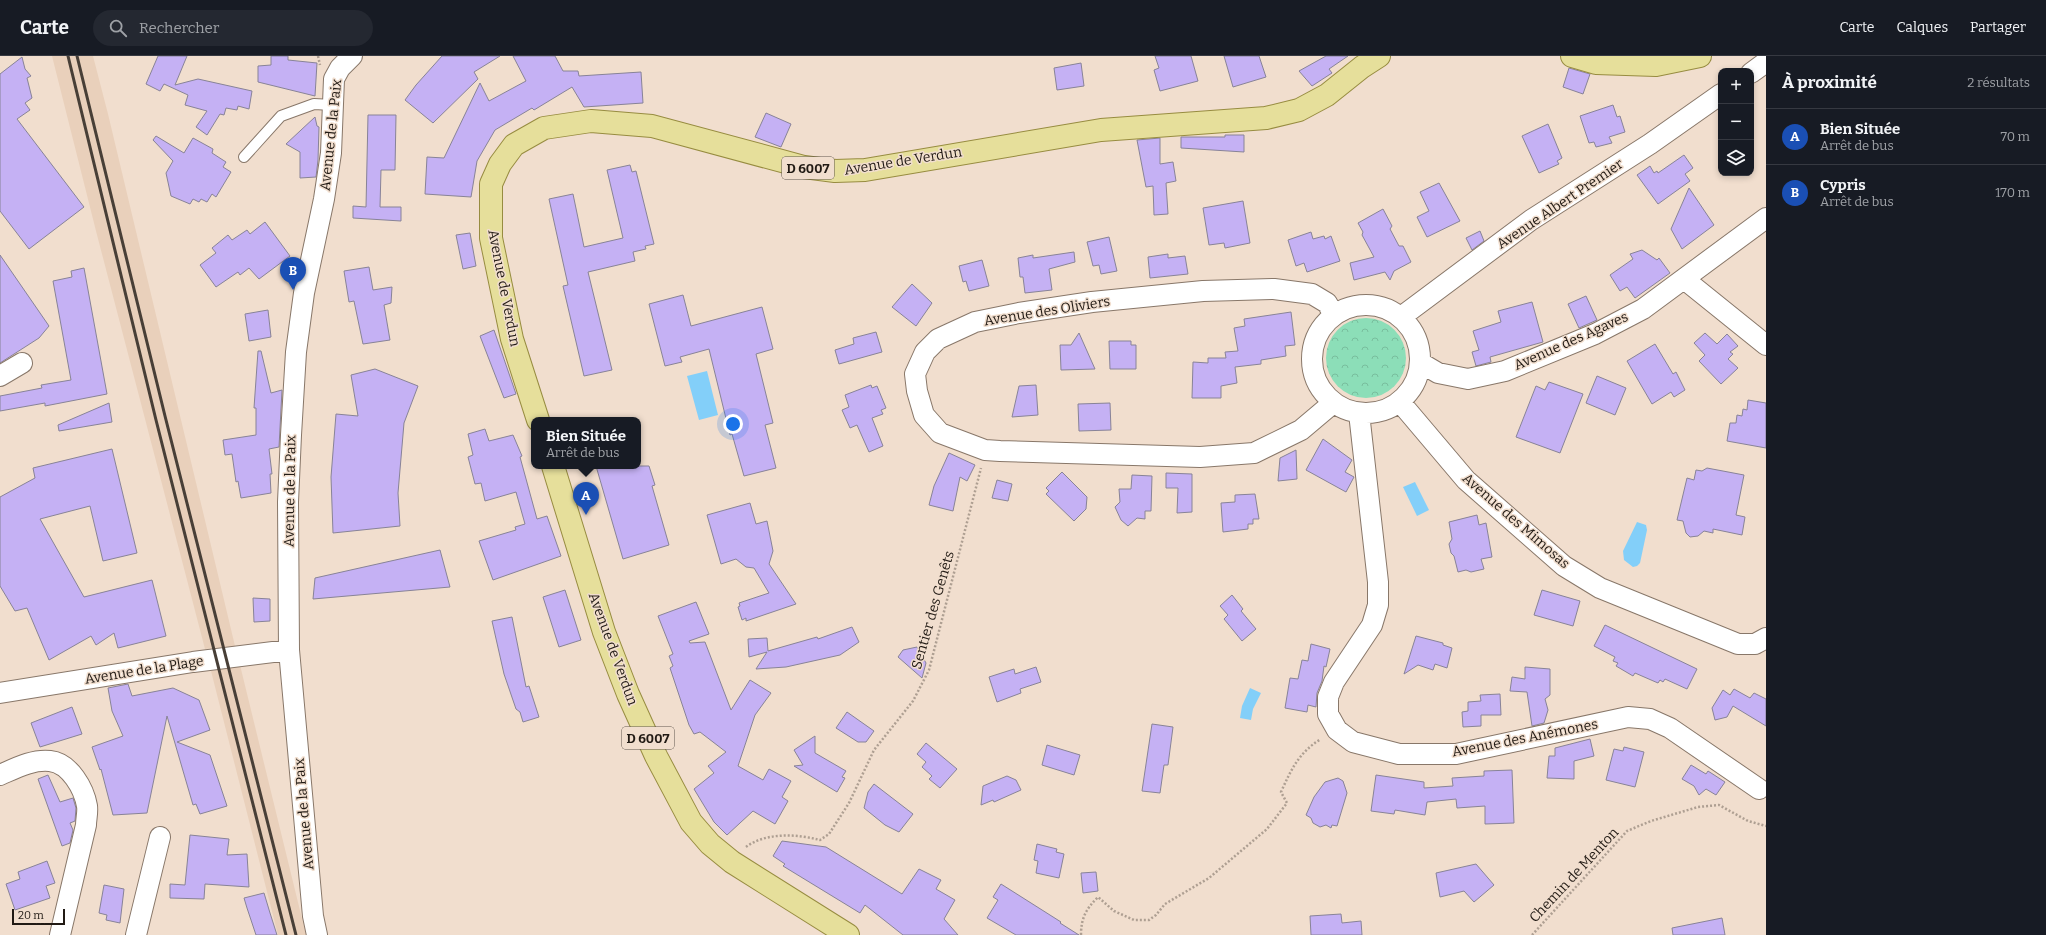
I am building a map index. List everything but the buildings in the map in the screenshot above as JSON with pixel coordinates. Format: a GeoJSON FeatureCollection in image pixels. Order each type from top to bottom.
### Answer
{"type":"FeatureCollection","features":[{"type":"Feature","properties":{"kind":"main road","name":"Avenue de Verdun"},"geometry":{"type":"LineString","coordinates":[[537,417],[512,339],[491,238],[491,184],[500,164],[514,145],[544,128],[591,121],[652,126],[804,167],[835,171],[865,170],[1101,130],[1266,118],[1299,110],[1327,95],[1362,67],[1379,56]]}},
{"type":"Feature","properties":{"kind":"main road"},"geometry":{"type":"LineString","coordinates":[[1572,56],[1596,63],[1656,65],[1700,56]]}},
{"type":"Feature","properties":{"kind":"main road","name":"Avenue de Verdun"},"geometry":{"type":"LineString","coordinates":[[554,469],[604,632],[628,694],[656,756],[691,822],[710,844],[732,862],[848,935]]}},
{"type":"Feature","properties":{"kind":"street","name":"Avenue de la Paix"},"geometry":{"type":"LineString","coordinates":[[317,935],[313,916],[288,650],[288,502],[296,352],[304,293],[331,153],[334,79],[340,68],[352,56]]}},
{"type":"Feature","properties":{"kind":"street"},"geometry":{"type":"LineString","coordinates":[[1754,71],[1766,62]]}},
{"type":"Feature","properties":{"kind":"street","name":"Avenue Albert Premier"},"geometry":{"type":"LineString","coordinates":[[1401,317],[1531,220],[1650,144],[1718,96]]}},
{"type":"Feature","properties":{"kind":"street","name":"Avenue des Agaves"},"geometry":{"type":"LineString","coordinates":[[1421,363],[1438,373],[1468,378],[1505,371],[1595,334],[1643,309],[1766,218]]}},
{"type":"Feature","properties":{"kind":"street"},"geometry":{"type":"LineString","coordinates":[[1684,279],[1766,345]]}},
{"type":"Feature","properties":{"kind":"street","name":"Avenue des Oliviers"},"geometry":{"type":"LineString","coordinates":[[1333,403],[1301,430],[1254,453],[1200,458],[1051,454],[985,450],[940,433],[924,415],[917,391],[915,374],[925,352],[938,339],[975,322],[1019,313],[1092,302],[1203,291],[1274,289],[1312,294],[1327,303],[1334,315]]}},
{"type":"Feature","properties":{"kind":"street"},"geometry":{"type":"LineString","coordinates":[[1368,304],[1385,308],[1401,317],[1415,335],[1419,346],[1421,363],[1417,378],[1410,391],[1400,402],[1387,409],[1373,413],[1359,413],[1345,410],[1333,403],[1319,386],[1314,375],[1312,359],[1314,342],[1322,327],[1334,315],[1350,307],[1368,304]]}},
{"type":"Feature","properties":{"kind":"street"},"geometry":{"type":"LineString","coordinates":[[0,376],[22,363]]}},
{"type":"Feature","properties":{"kind":"street","name":"Avenue des Mimosas"},"geometry":{"type":"LineString","coordinates":[[1400,402],[1466,480],[1564,566],[1600,588],[1738,644],[1755,644],[1766,638]]}},
{"type":"Feature","properties":{"kind":"street","name":"Avenue des Anémones"},"geometry":{"type":"LineString","coordinates":[[1359,413],[1378,578],[1378,605],[1372,625],[1334,682],[1328,697],[1328,714],[1337,730],[1353,742],[1399,754],[1456,754],[1628,717],[1650,719],[1670,728],[1763,791]]}},
{"type":"Feature","properties":{"kind":"street","name":"Avenue de la Plage"},"geometry":{"type":"LineString","coordinates":[[0,693],[193,662],[288,650]]}},
{"type":"Feature","properties":{"kind":"street"},"geometry":{"type":"LineString","coordinates":[[0,775],[30,763],[51,761],[68,769],[80,786],[87,807],[86,825],[60,935]]}},
{"type":"Feature","properties":{"kind":"street"},"geometry":{"type":"LineString","coordinates":[[136,935],[160,837]]}},
{"type":"Feature","properties":{"kind":"lane"},"geometry":{"type":"LineString","coordinates":[[244,157],[281,116],[314,104],[332,105]]}},
{"type":"Feature","properties":{"kind":"path","name":"Sentier des Genêts"},"geometry":{"type":"LineString","coordinates":[[732,862],[742,850],[750,844],[768,838],[800,835],[820,840],[829,834],[849,803],[874,750],[912,701],[929,670],[985,450]]}},
{"type":"Feature","properties":{"kind":"path"},"geometry":{"type":"LineString","coordinates":[[1081,935],[1081,920],[1089,906],[1098,897],[1114,912],[1134,920],[1149,920],[1156,915],[1165,904],[1209,878],[1267,829],[1287,803],[1281,792],[1293,765],[1309,746],[1337,730]]}},
{"type":"Feature","properties":{"kind":"path","name":"Chemin de Menton"},"geometry":{"type":"LineString","coordinates":[[1532,935],[1627,831],[1651,821],[1698,807],[1719,805],[1748,821],[1766,826]]}},
{"type":"Feature","properties":{"kind":"shaded area"},"geometry":{"type":"Polygon","coordinates":[[[52,56],[93,56],[235,646],[205,649],[52,56]]]}},
{"type":"Feature","properties":{"kind":"shaded area"},"geometry":{"type":"Polygon","coordinates":[[[240,665],[306,935],[278,935],[211,671],[240,665]]]}},
{"type":"Feature","properties":{"kind":"green space"},"geometry":{"type":"Polygon","coordinates":[[[1366,318],[1381,321],[1394,330],[1403,343],[1406,358],[1403,373],[1394,386],[1381,395],[1366,398],[1351,395],[1338,386],[1329,373],[1326,358],[1329,343],[1338,330],[1351,321],[1366,318]]]}},
{"type":"Feature","properties":{"kind":"water"},"geometry":{"type":"Polygon","coordinates":[[[707,371],[718,415],[699,420],[687,376],[707,371]]]}},
{"type":"Feature","properties":{"kind":"water"},"geometry":{"type":"Polygon","coordinates":[[[1415,482],[1429,510],[1417,516],[1403,487],[1415,482]]]}},
{"type":"Feature","properties":{"kind":"water"},"geometry":{"type":"Polygon","coordinates":[[[1637,522],[1646,525],[1647,530],[1640,563],[1633,567],[1624,560],[1623,551],[1637,522]]]}},
{"type":"Feature","properties":{"kind":"water"},"geometry":{"type":"Polygon","coordinates":[[[1250,688],[1261,693],[1253,709],[1251,720],[1240,718],[1242,706],[1250,688]]]}},
{"type":"Feature","properties":{"kind":"railway"},"geometry":{"type":"LineString","coordinates":[[68,56],[156,420],[286,935]]}},
{"type":"Feature","properties":{"kind":"railway"},"geometry":{"type":"LineString","coordinates":[[77,56],[165,416],[296,935]]}},
{"type":"Feature","properties":{"kind":"place","name":"Cypris"},"geometry":{"type":"Point","coordinates":[293,290]}},
{"type":"Feature","properties":{"kind":"place","name":"Bien Située"},"geometry":{"type":"Point","coordinates":[586,515]}}]}
